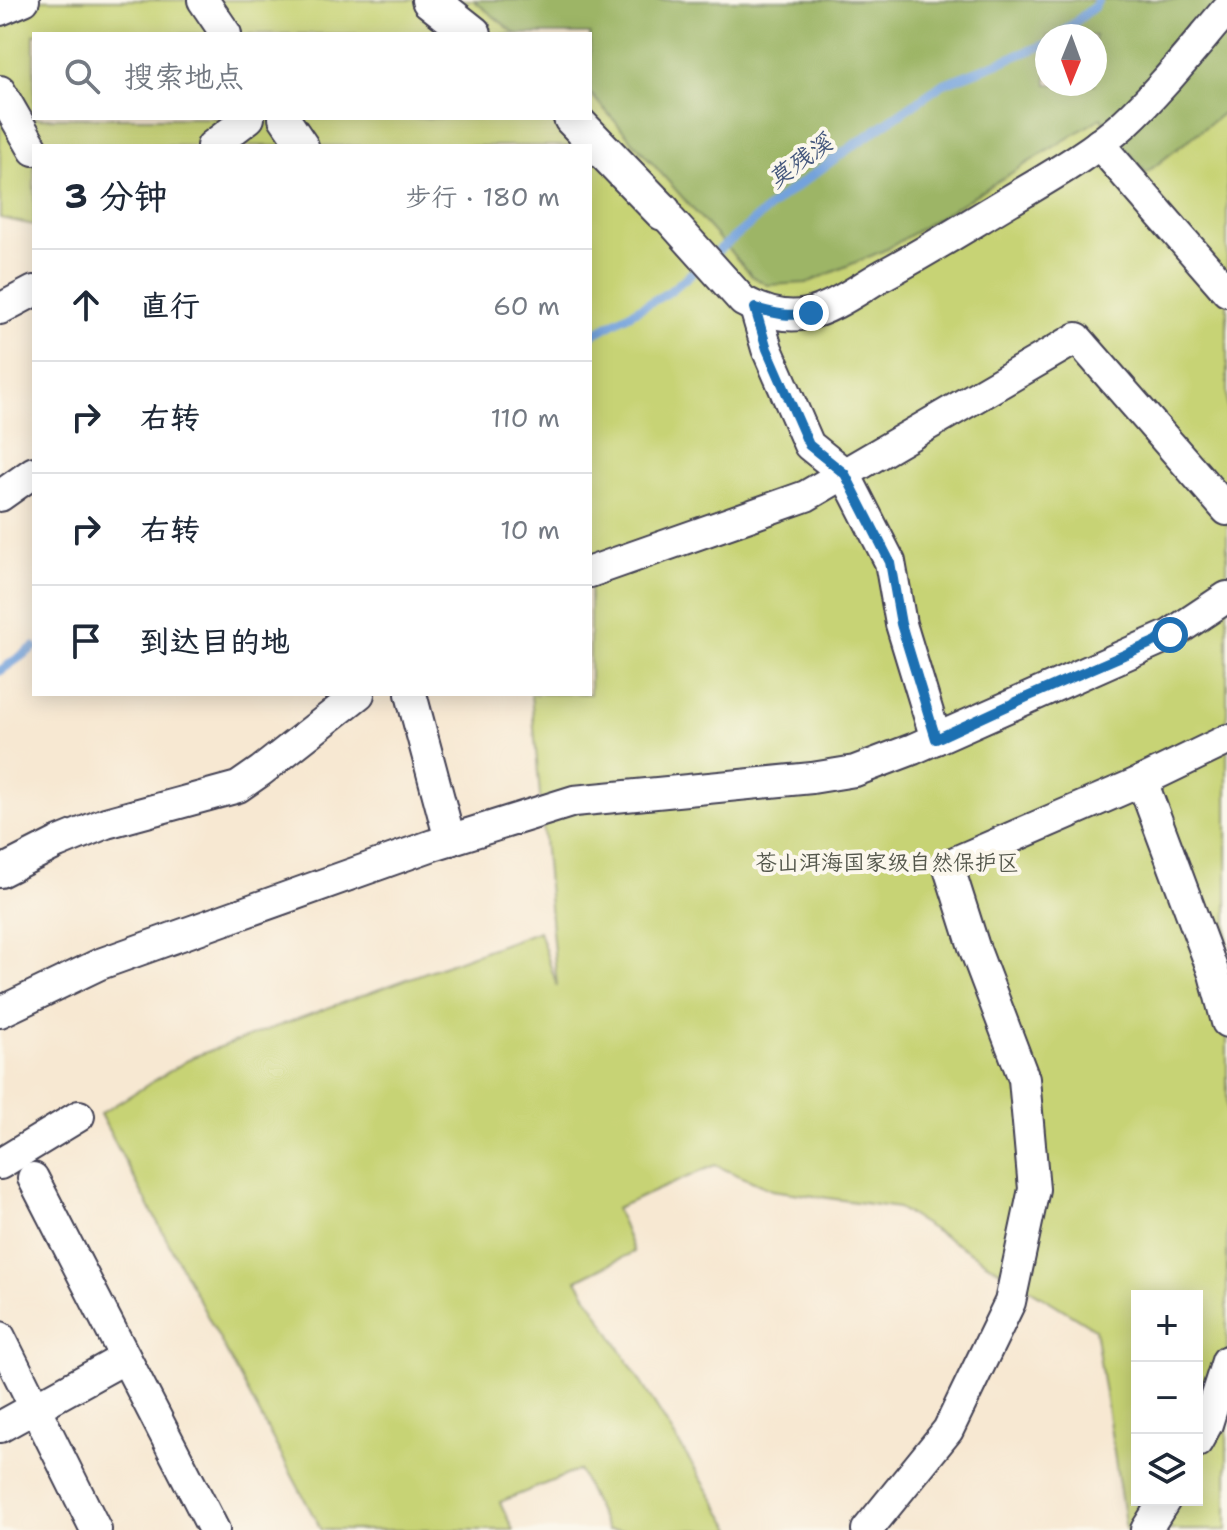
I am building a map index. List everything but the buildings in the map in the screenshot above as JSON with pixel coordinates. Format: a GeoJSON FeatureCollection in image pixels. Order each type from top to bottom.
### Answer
{"type":"FeatureCollection","features":[{"type":"Feature","properties":{"kind":"street"},"geometry":{"type":"LineString","coordinates":[[0,10],[24,0]]}},
{"type":"Feature","properties":{"kind":"street"},"geometry":{"type":"LineString","coordinates":[[203,0],[225,32]]}},
{"type":"Feature","properties":{"kind":"street"},"geometry":{"type":"LineString","coordinates":[[430,0],[470,32]]}},
{"type":"Feature","properties":{"kind":"street"},"geometry":{"type":"LineString","coordinates":[[749,304],[781,316],[811,313],[900,266],[1005,203],[1099,144],[1127,121],[1227,9]]}},
{"type":"Feature","properties":{"kind":"street"},"geometry":{"type":"LineString","coordinates":[[0,91],[32,147]]}},
{"type":"Feature","properties":{"kind":"street"},"geometry":{"type":"LineString","coordinates":[[215,144],[246,120]]}},
{"type":"Feature","properties":{"kind":"street"},"geometry":{"type":"LineString","coordinates":[[285,120],[302,144]]}},
{"type":"Feature","properties":{"kind":"street"},"geometry":{"type":"LineString","coordinates":[[574,120],[749,304],[809,445],[845,474],[890,562],[901,624],[936,739]]}},
{"type":"Feature","properties":{"kind":"street"},"geometry":{"type":"LineString","coordinates":[[1099,144],[1227,291]]}},
{"type":"Feature","properties":{"kind":"street"},"geometry":{"type":"LineString","coordinates":[[0,309],[32,292]]}},
{"type":"Feature","properties":{"kind":"street"},"geometry":{"type":"LineString","coordinates":[[592,571],[806,496],[1077,338],[1227,510]]}},
{"type":"Feature","properties":{"kind":"street"},"geometry":{"type":"LineString","coordinates":[[0,496],[32,473]]}},
{"type":"Feature","properties":{"kind":"street"},"geometry":{"type":"LineString","coordinates":[[0,1012],[100,964],[450,840],[574,801],[855,771],[936,739],[1170,635],[1227,597]]}},
{"type":"Feature","properties":{"kind":"street"},"geometry":{"type":"LineString","coordinates":[[0,872],[57,843],[106,823],[238,787],[356,696]]}},
{"type":"Feature","properties":{"kind":"street"},"geometry":{"type":"LineString","coordinates":[[412,696],[450,840]]}},
{"type":"Feature","properties":{"kind":"street"},"geometry":{"type":"LineString","coordinates":[[867,1530],[948,1430],[1010,1302],[1034,1189],[1024,1079],[974,947],[948,865],[1142,781],[1227,740]]}},
{"type":"Feature","properties":{"kind":"street"},"geometry":{"type":"LineString","coordinates":[[1142,781],[1214,974],[1227,1022]]}},
{"type":"Feature","properties":{"kind":"street"},"geometry":{"type":"LineString","coordinates":[[0,1164],[79,1116]]}},
{"type":"Feature","properties":{"kind":"street"},"geometry":{"type":"LineString","coordinates":[[33,1178],[214,1530]]}},
{"type":"Feature","properties":{"kind":"street"},"geometry":{"type":"LineString","coordinates":[[0,1337],[96,1530]]}},
{"type":"Feature","properties":{"kind":"street"},"geometry":{"type":"LineString","coordinates":[[0,1427],[125,1358]]}},
{"type":"Feature","properties":{"kind":"street"},"geometry":{"type":"LineString","coordinates":[[1201,1434],[1227,1361]]}},
{"type":"Feature","properties":{"kind":"street"},"geometry":{"type":"LineString","coordinates":[[1146,1530],[1161,1506]]}},
{"type":"Feature","properties":{"kind":"green space","name":"苍山洱海国家级自然保护区"},"geometry":{"type":"Polygon","coordinates":[[[0,0],[1227,0],[1227,1530],[1126,1530],[1095,1329],[898,1208],[772,1190],[715,1165],[616,1208],[634,1252],[577,1280],[733,1530],[607,1530],[579,1470],[500,1502],[513,1530],[321,1530],[100,1114],[193,1057],[539,931],[557,986],[531,696],[592,696],[592,144],[32,144],[32,225],[0,218],[0,0]]]}},
{"type":"Feature","properties":{"kind":"green space"},"geometry":{"type":"Polygon","coordinates":[[[473,0],[1227,0],[1227,110],[1146,173],[1101,118],[887,249],[807,283],[767,285],[752,276],[592,95],[592,32],[513,32],[473,0]]]}},
{"type":"Feature","properties":{"kind":"waterway","name":"莫残溪"},"geometry":{"type":"LineString","coordinates":[[1073,24],[1098,0]]}},
{"type":"Feature","properties":{"kind":"waterway","name":"莫残溪"},"geometry":{"type":"LineString","coordinates":[[592,335],[669,292],[782,197],[943,84],[1035,49]]}},
{"type":"Feature","properties":{"kind":"waterway","name":"莫残溪"},"geometry":{"type":"LineString","coordinates":[[0,671],[32,648]]}},
{"type":"Feature","properties":{"kind":"route"},"geometry":{"type":"LineString","coordinates":[[811,313],[781,316],[755,308],[767,349],[809,445],[845,474],[890,562],[901,624],[936,739],[1170,635]]}}]}
